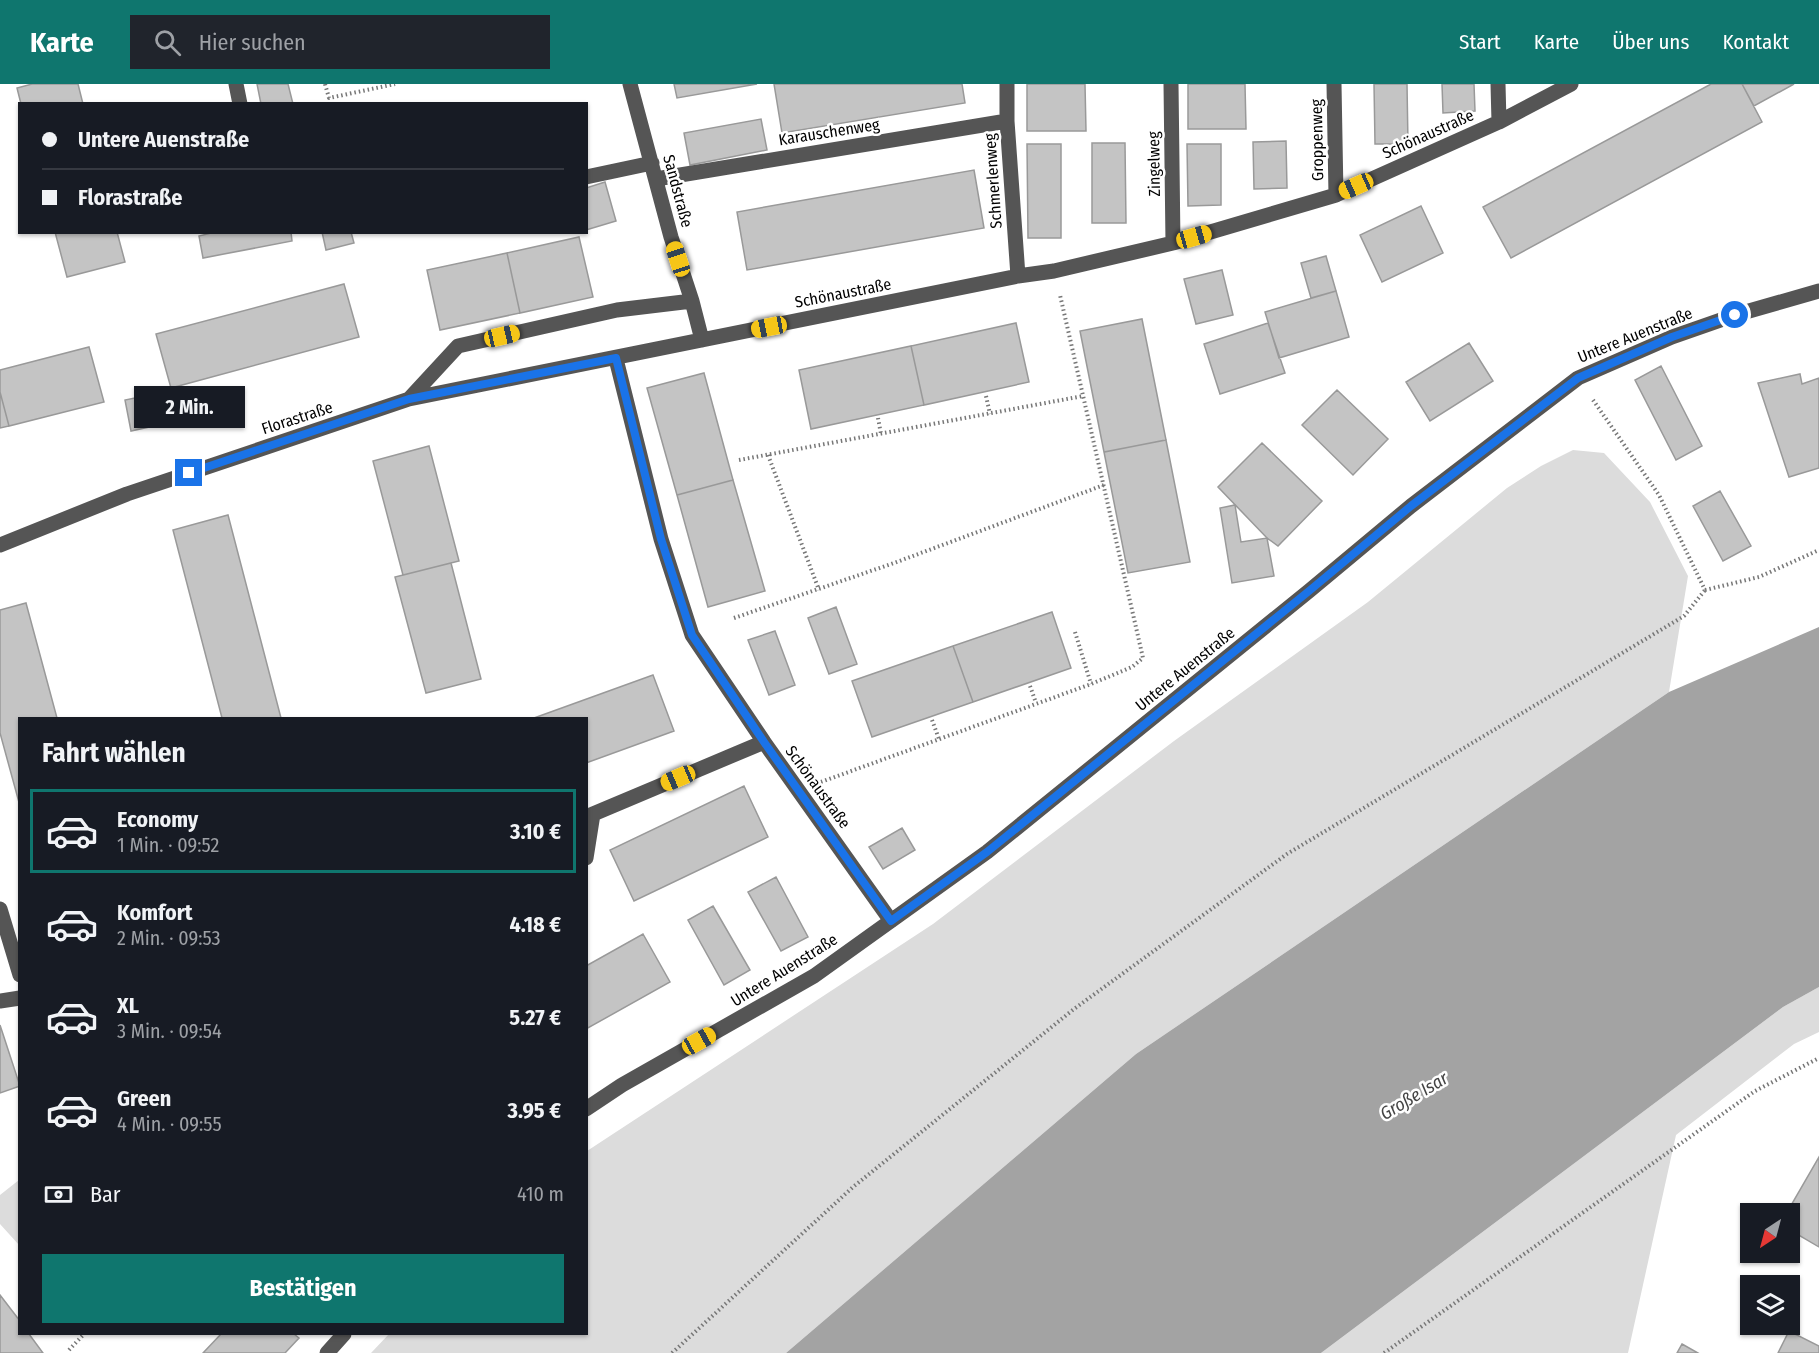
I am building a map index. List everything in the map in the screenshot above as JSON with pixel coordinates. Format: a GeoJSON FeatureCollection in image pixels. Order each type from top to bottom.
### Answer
{"type":"FeatureCollection","features":[{"type":"Feature","properties":{"kind":"street"},"geometry":{"type":"LineString","coordinates":[[236,84],[240,102]]}},
{"type":"Feature","properties":{"kind":"street","name":"Sandstraße"},"geometry":{"type":"LineString","coordinates":[[630,84],[671,237],[702,340]]}},
{"type":"Feature","properties":{"kind":"street","name":"Schmerlenweg"},"geometry":{"type":"LineString","coordinates":[[1007,84],[1007,121],[1018,276]]}},
{"type":"Feature","properties":{"kind":"street","name":"Zingelweg"},"geometry":{"type":"LineString","coordinates":[[1172,84],[1173,243]]}},
{"type":"Feature","properties":{"kind":"street","name":"Groppenweg"},"geometry":{"type":"LineString","coordinates":[[1334,84],[1336,195]]}},
{"type":"Feature","properties":{"kind":"street"},"geometry":{"type":"LineString","coordinates":[[1498,84],[1499,122]]}},
{"type":"Feature","properties":{"kind":"street","name":"Schönaustraße"},"geometry":{"type":"LineString","coordinates":[[891,921],[764,742],[692,635],[661,539],[616,358],[1018,276],[1054,271],[1173,243],[1336,195],[1499,122],[1571,84]]}},
{"type":"Feature","properties":{"kind":"street","name":"Karauschenweg"},"geometry":{"type":"LineString","coordinates":[[656,179],[1007,121]]}},
{"type":"Feature","properties":{"kind":"street"},"geometry":{"type":"LineString","coordinates":[[588,177],[652,163]]}},
{"type":"Feature","properties":{"kind":"street","name":"Untere Auenstraße"},"geometry":{"type":"LineString","coordinates":[[588,1108],[622,1085],[814,976],[996,844],[1411,506],[1578,378],[1672,337],[1735,315],[1819,291]]}},
{"type":"Feature","properties":{"kind":"street"},"geometry":{"type":"LineString","coordinates":[[409,399],[458,346],[616,310],[692,301]]}},
{"type":"Feature","properties":{"kind":"street","name":"Florastraße"},"geometry":{"type":"LineString","coordinates":[[0,545],[127,494],[409,399],[616,358]]}},
{"type":"Feature","properties":{"kind":"street"},"geometry":{"type":"LineString","coordinates":[[588,836],[590,815],[764,742]]}},
{"type":"Feature","properties":{"kind":"street"},"geometry":{"type":"LineString","coordinates":[[0,909],[18,968]]}},
{"type":"Feature","properties":{"kind":"street"},"geometry":{"type":"LineString","coordinates":[[0,1001],[18,998]]}},
{"type":"Feature","properties":{"kind":"street"},"geometry":{"type":"LineString","coordinates":[[327,1353],[343,1335]]}},
{"type":"Feature","properties":{"kind":"path"},"geometry":{"type":"LineString","coordinates":[[325,84],[329,98],[395,84]]}},
{"type":"Feature","properties":{"kind":"path"},"geometry":{"type":"LineString","coordinates":[[798,790],[1090,684],[1132,667],[1143,658],[1054,271]]}},
{"type":"Feature","properties":{"kind":"path"},"geometry":{"type":"LineString","coordinates":[[1578,378],[1659,495],[1705,590]]}},
{"type":"Feature","properties":{"kind":"path"},"geometry":{"type":"LineString","coordinates":[[986,396],[990,414]]}},
{"type":"Feature","properties":{"kind":"path"},"geometry":{"type":"LineString","coordinates":[[740,460],[1083,396]]}},
{"type":"Feature","properties":{"kind":"path"},"geometry":{"type":"LineString","coordinates":[[878,418],[881,434]]}},
{"type":"Feature","properties":{"kind":"path"},"geometry":{"type":"LineString","coordinates":[[768,454],[819,590]]}},
{"type":"Feature","properties":{"kind":"path"},"geometry":{"type":"LineString","coordinates":[[734,618],[819,590],[1104,485]]}},
{"type":"Feature","properties":{"kind":"path"},"geometry":{"type":"LineString","coordinates":[[672,1353],[853,1186],[1074,1009],[1287,854],[1684,616],[1705,590],[1759,577],[1819,550]]}},
{"type":"Feature","properties":{"kind":"path"},"geometry":{"type":"LineString","coordinates":[[1075,632],[1090,684]]}},
{"type":"Feature","properties":{"kind":"path"},"geometry":{"type":"LineString","coordinates":[[1030,686],[1036,703]]}},
{"type":"Feature","properties":{"kind":"path"},"geometry":{"type":"LineString","coordinates":[[932,720],[939,739]]}},
{"type":"Feature","properties":{"kind":"path"},"geometry":{"type":"LineString","coordinates":[[1384,1353],[1755,1091],[1819,1058]]}},
{"type":"Feature","properties":{"kind":"path"},"geometry":{"type":"LineString","coordinates":[[69,1350],[83,1335]]}},
{"type":"Feature","properties":{"kind":"shaded area"},"geometry":{"type":"Polygon","coordinates":[[[1573,450],[1604,453],[1650,502],[1688,576],[1669,692],[1136,1054],[786,1353],[371,1353],[388,1335],[588,1335],[588,1150],[933,924],[1174,741],[1368,602],[1507,488],[1541,466],[1573,450]]]}},
{"type":"Feature","properties":{"kind":"shaded area"},"geometry":{"type":"Polygon","coordinates":[[[1819,987],[1819,1032],[1794,1044],[1676,1135],[1628,1353],[1321,1353],[1783,1007],[1819,987]]]}},
{"type":"Feature","properties":{"kind":"shaded area"},"geometry":{"type":"Polygon","coordinates":[[[18,1181],[18,1244],[0,1224],[0,1195],[18,1181]]]}},
{"type":"Feature","properties":{"kind":"water","name":"Große Isar"},"geometry":{"type":"Polygon","coordinates":[[[1819,627],[1819,987],[1783,1007],[1321,1353],[786,1353],[1136,1054],[1669,692],[1819,627]]]}},
{"type":"Feature","properties":{"kind":"building"},"geometry":{"type":"Polygon","coordinates":[[[32,84],[78,84],[82,102],[20,102],[17,88],[32,84]]]}},
{"type":"Feature","properties":{"kind":"building"},"geometry":{"type":"Polygon","coordinates":[[[257,84],[288,84],[292,102],[261,102],[257,84]]]}},
{"type":"Feature","properties":{"kind":"building"},"geometry":{"type":"Polygon","coordinates":[[[674,84],[757,84],[677,98],[674,84]]]}},
{"type":"Feature","properties":{"kind":"building"},"geometry":{"type":"Polygon","coordinates":[[[774,84],[962,84],[965,103],[782,133],[774,84]]]}},
{"type":"Feature","properties":{"kind":"building"},"geometry":{"type":"Polygon","coordinates":[[[1027,84],[1085,84],[1086,131],[1027,131],[1027,84]]]}},
{"type":"Feature","properties":{"kind":"building"},"geometry":{"type":"Polygon","coordinates":[[[1188,84],[1245,84],[1246,129],[1188,129],[1188,84]]]}},
{"type":"Feature","properties":{"kind":"building"},"geometry":{"type":"Polygon","coordinates":[[[1374,84],[1407,84],[1408,144],[1375,144],[1374,84]]]}},
{"type":"Feature","properties":{"kind":"building"},"geometry":{"type":"Polygon","coordinates":[[[1442,84],[1474,84],[1475,111],[1443,113],[1442,84]]]}},
{"type":"Feature","properties":{"kind":"building"},"geometry":{"type":"Polygon","coordinates":[[[1711,84],[1742,84],[1762,122],[1511,258],[1483,207],[1711,84]]]}},
{"type":"Feature","properties":{"kind":"building"},"geometry":{"type":"Polygon","coordinates":[[[1742,84],[1794,84],[1754,106],[1742,84]]]}},
{"type":"Feature","properties":{"kind":"building"},"geometry":{"type":"Polygon","coordinates":[[[761,119],[767,150],[690,165],[684,133],[761,119]]]}},
{"type":"Feature","properties":{"kind":"building"},"geometry":{"type":"Polygon","coordinates":[[[1286,141],[1287,188],[1254,189],[1253,142],[1286,141]]]}},
{"type":"Feature","properties":{"kind":"building"},"geometry":{"type":"Polygon","coordinates":[[[1092,143],[1125,143],[1126,223],[1092,223],[1092,143]]]}},
{"type":"Feature","properties":{"kind":"building"},"geometry":{"type":"Polygon","coordinates":[[[1027,144],[1061,144],[1061,238],[1028,238],[1027,144]]]}},
{"type":"Feature","properties":{"kind":"building"},"geometry":{"type":"Polygon","coordinates":[[[1187,144],[1221,144],[1221,205],[1188,206],[1187,144]]]}},
{"type":"Feature","properties":{"kind":"building"},"geometry":{"type":"Polygon","coordinates":[[[974,170],[984,228],[747,270],[737,212],[974,170]]]}},
{"type":"Feature","properties":{"kind":"building"},"geometry":{"type":"Polygon","coordinates":[[[605,182],[616,221],[588,229],[588,187],[605,182]]]}},
{"type":"Feature","properties":{"kind":"building"},"geometry":{"type":"Polygon","coordinates":[[[1421,206],[1443,253],[1382,282],[1360,235],[1421,206]]]}},
{"type":"Feature","properties":{"kind":"building"},"geometry":{"type":"Polygon","coordinates":[[[56,234],[118,234],[125,262],[67,277],[56,234]]]}},
{"type":"Feature","properties":{"kind":"building"},"geometry":{"type":"Polygon","coordinates":[[[207,234],[291,234],[292,241],[203,258],[199,236],[207,234]]]}},
{"type":"Feature","properties":{"kind":"building"},"geometry":{"type":"Polygon","coordinates":[[[322,234],[352,234],[354,243],[326,250],[322,234]]]}},
{"type":"Feature","properties":{"kind":"building"},"geometry":{"type":"Polygon","coordinates":[[[579,237],[593,297],[520,313],[507,253],[579,237]]]}},
{"type":"Feature","properties":{"kind":"building"},"geometry":{"type":"Polygon","coordinates":[[[507,253],[520,313],[440,330],[427,270],[507,253]]]}},
{"type":"Feature","properties":{"kind":"building"},"geometry":{"type":"Polygon","coordinates":[[[1326,256],[1336,291],[1311,298],[1301,263],[1326,256]]]}},
{"type":"Feature","properties":{"kind":"building"},"geometry":{"type":"Polygon","coordinates":[[[1222,270],[1233,315],[1196,324],[1184,279],[1222,270]]]}},
{"type":"Feature","properties":{"kind":"building"},"geometry":{"type":"Polygon","coordinates":[[[344,284],[359,337],[171,388],[156,334],[344,284]]]}},
{"type":"Feature","properties":{"kind":"building"},"geometry":{"type":"Polygon","coordinates":[[[1336,291],[1349,337],[1279,358],[1265,312],[1336,291]]]}},
{"type":"Feature","properties":{"kind":"building"},"geometry":{"type":"Polygon","coordinates":[[[1142,319],[1166,440],[1104,452],[1080,331],[1142,319]]]}},
{"type":"Feature","properties":{"kind":"building"},"geometry":{"type":"Polygon","coordinates":[[[1016,323],[1029,382],[924,405],[911,346],[1016,323]]]}},
{"type":"Feature","properties":{"kind":"building"},"geometry":{"type":"Polygon","coordinates":[[[1268,323],[1285,373],[1220,394],[1204,344],[1268,323]]]}},
{"type":"Feature","properties":{"kind":"building"},"geometry":{"type":"Polygon","coordinates":[[[1469,343],[1493,381],[1430,421],[1406,382],[1469,343]]]}},
{"type":"Feature","properties":{"kind":"building"},"geometry":{"type":"Polygon","coordinates":[[[911,346],[924,405],[811,429],[799,370],[911,346]]]}},
{"type":"Feature","properties":{"kind":"building"},"geometry":{"type":"Polygon","coordinates":[[[89,347],[104,402],[9,426],[0,392],[0,370],[89,347]]]}},
{"type":"Feature","properties":{"kind":"building"},"geometry":{"type":"Polygon","coordinates":[[[1661,366],[1702,446],[1676,460],[1635,380],[1661,366]]]}},
{"type":"Feature","properties":{"kind":"building"},"geometry":{"type":"Polygon","coordinates":[[[704,373],[733,480],[677,495],[647,388],[704,373]]]}},
{"type":"Feature","properties":{"kind":"building"},"geometry":{"type":"Polygon","coordinates":[[[1800,374],[1802,384],[1819,378],[1819,468],[1789,477],[1758,383],[1800,374]]]}},
{"type":"Feature","properties":{"kind":"building"},"geometry":{"type":"Polygon","coordinates":[[[183,388],[190,418],[131,431],[125,400],[183,388]]]}},
{"type":"Feature","properties":{"kind":"building"},"geometry":{"type":"Polygon","coordinates":[[[1337,390],[1388,439],[1353,475],[1302,425],[1337,390]]]}},
{"type":"Feature","properties":{"kind":"building"},"geometry":{"type":"Polygon","coordinates":[[[0,392],[9,426],[0,428],[0,392]]]}},
{"type":"Feature","properties":{"kind":"building"},"geometry":{"type":"Polygon","coordinates":[[[1166,440],[1190,562],[1128,573],[1104,452],[1166,440]]]}},
{"type":"Feature","properties":{"kind":"building"},"geometry":{"type":"Polygon","coordinates":[[[1262,443],[1322,501],[1278,546],[1267,538],[1218,487],[1262,443]]]}},
{"type":"Feature","properties":{"kind":"building"},"geometry":{"type":"Polygon","coordinates":[[[429,446],[459,561],[403,575],[373,461],[429,446]]]}},
{"type":"Feature","properties":{"kind":"building"},"geometry":{"type":"Polygon","coordinates":[[[733,480],[765,591],[708,607],[677,495],[733,480]]]}},
{"type":"Feature","properties":{"kind":"building"},"geometry":{"type":"Polygon","coordinates":[[[1720,491],[1751,546],[1723,561],[1693,506],[1720,491]]]}},
{"type":"Feature","properties":{"kind":"building"},"geometry":{"type":"Polygon","coordinates":[[[1235,505],[1241,542],[1267,538],[1274,576],[1232,583],[1220,508],[1235,505]]]}},
{"type":"Feature","properties":{"kind":"building"},"geometry":{"type":"Polygon","coordinates":[[[228,515],[281,717],[222,717],[173,530],[228,515]]]}},
{"type":"Feature","properties":{"kind":"building"},"geometry":{"type":"Polygon","coordinates":[[[451,563],[481,679],[426,693],[395,577],[451,563]]]}},
{"type":"Feature","properties":{"kind":"building"},"geometry":{"type":"Polygon","coordinates":[[[26,603],[57,717],[18,717],[18,799],[0,733],[0,610],[26,603]]]}},
{"type":"Feature","properties":{"kind":"building"},"geometry":{"type":"Polygon","coordinates":[[[836,607],[857,664],[829,674],[808,618],[836,607]]]}},
{"type":"Feature","properties":{"kind":"building"},"geometry":{"type":"Polygon","coordinates":[[[1052,612],[1071,668],[973,702],[953,646],[1052,612]]]}},
{"type":"Feature","properties":{"kind":"building"},"geometry":{"type":"Polygon","coordinates":[[[775,631],[795,685],[769,695],[748,640],[775,631]]]}},
{"type":"Feature","properties":{"kind":"building"},"geometry":{"type":"Polygon","coordinates":[[[953,646],[973,702],[872,737],[852,681],[953,646]]]}},
{"type":"Feature","properties":{"kind":"building"},"geometry":{"type":"Polygon","coordinates":[[[653,675],[674,731],[588,762],[588,717],[537,717],[653,675]]]}},
{"type":"Feature","properties":{"kind":"building"},"geometry":{"type":"Polygon","coordinates":[[[744,786],[768,837],[634,901],[610,850],[744,786]]]}},
{"type":"Feature","properties":{"kind":"building"},"geometry":{"type":"Polygon","coordinates":[[[902,828],[915,850],[883,869],[869,847],[902,828]]]}},
{"type":"Feature","properties":{"kind":"building"},"geometry":{"type":"Polygon","coordinates":[[[776,877],[808,937],[781,951],[748,892],[776,877]]]}},
{"type":"Feature","properties":{"kind":"building"},"geometry":{"type":"Polygon","coordinates":[[[713,906],[750,970],[724,985],[688,920],[713,906]]]}},
{"type":"Feature","properties":{"kind":"building"},"geometry":{"type":"Polygon","coordinates":[[[643,934],[670,982],[588,1028],[588,965],[643,934]]]}},
{"type":"Feature","properties":{"kind":"building"},"geometry":{"type":"Polygon","coordinates":[[[0,1025],[18,1080],[18,1087],[0,1093],[0,1025]]]}},
{"type":"Feature","properties":{"kind":"building"},"geometry":{"type":"Polygon","coordinates":[[[1819,1157],[1819,1247],[1800,1236],[1800,1203],[1792,1203],[1819,1157]]]}},
{"type":"Feature","properties":{"kind":"building"},"geometry":{"type":"Polygon","coordinates":[[[0,1295],[18,1318],[18,1335],[30,1335],[43,1353],[0,1353],[0,1295]]]}},
{"type":"Feature","properties":{"kind":"building"},"geometry":{"type":"Polygon","coordinates":[[[220,1335],[295,1335],[299,1338],[285,1353],[203,1353],[220,1335]]]}},
{"type":"Feature","properties":{"kind":"building"},"geometry":{"type":"Polygon","coordinates":[[[1787,1335],[1797,1335],[1819,1346],[1819,1353],[1778,1353],[1787,1335]]]}},
{"type":"Feature","properties":{"kind":"building"},"geometry":{"type":"Polygon","coordinates":[[[1682,1344],[1698,1353],[1677,1353],[1682,1344]]]}},
{"type":"Feature","properties":{"kind":"route"},"geometry":{"type":"LineString","coordinates":[[189,473],[409,399],[616,358],[661,539],[692,635],[764,742],[891,921],[987,852],[1411,506],[1578,378],[1672,337],[1735,315]]}}]}
